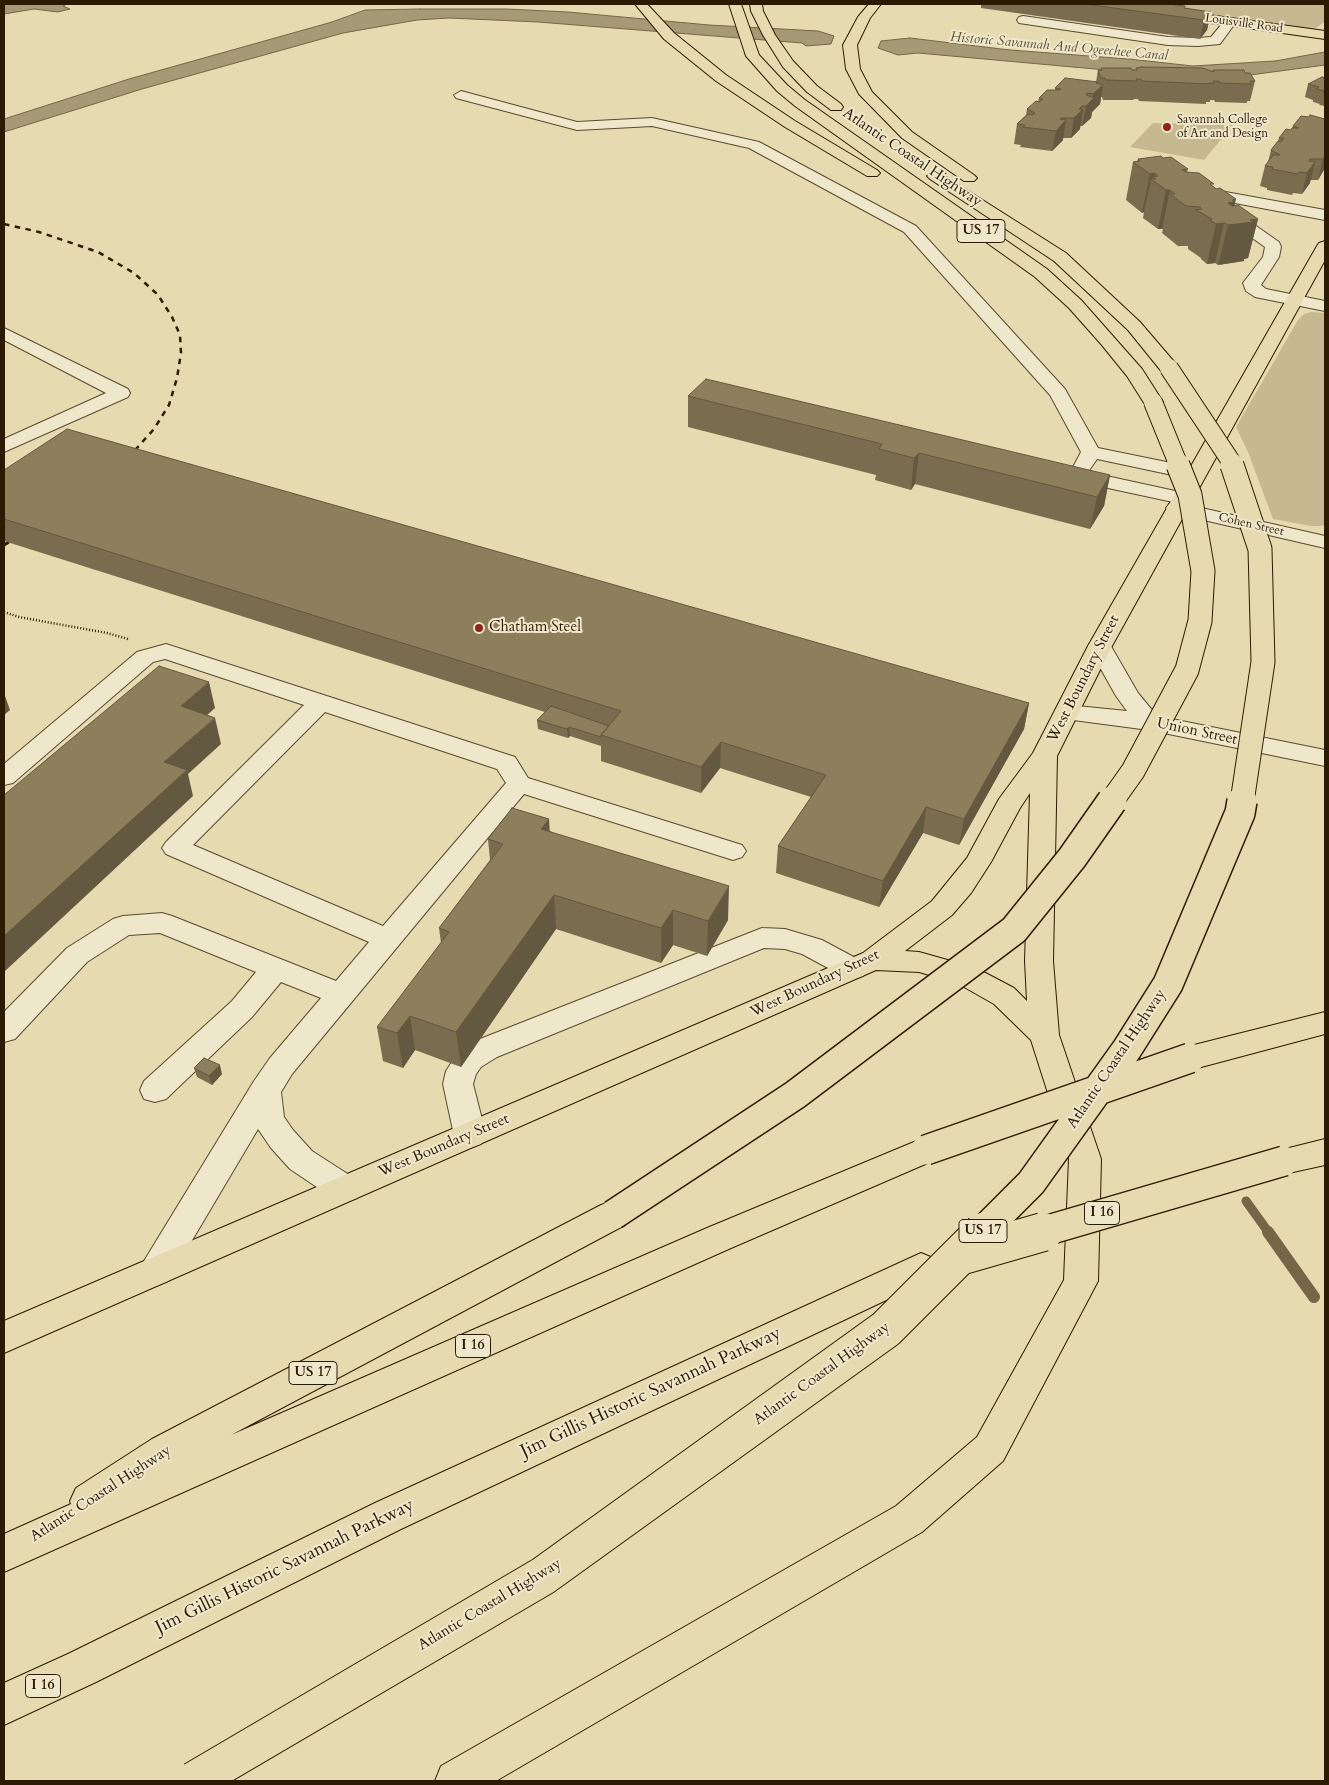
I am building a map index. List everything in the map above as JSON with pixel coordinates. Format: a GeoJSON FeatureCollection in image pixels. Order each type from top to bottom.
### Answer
{"type":"FeatureCollection","features":[{"type":"Feature","properties":{"kind":"main road"},"geometry":{"type":"LineString","coordinates":[[641,4],[670,36],[733,85],[790,124],[860,166],[1000,244]]}},
{"type":"Feature","properties":{"kind":"main road","name":"Atlantic Coastal Highway"},"geometry":{"type":"LineString","coordinates":[[12,1549],[165,1451],[613,1215],[796,1095],[1014,930],[1072,858],[1133,771],[1187,670],[1200,621],[1203,571],[1190,495],[1153,402],[1135,373],[1075,304],[1041,274],[800,103],[782,88],[753,56],[735,4]]}},
{"type":"Feature","properties":{"kind":"main road","name":"Atlantic Coastal Highway"},"geometry":{"type":"LineString","coordinates":[[756,4],[757,11],[768,35],[788,64],[812,90],[852,118]]}},
{"type":"Feature","properties":{"kind":"main road"},"geometry":{"type":"LineString","coordinates":[[875,4],[864,17],[850,44],[853,68],[866,94],[907,135],[978,184]]}},
{"type":"Feature","properties":{"kind":"main road","name":"Louisville Road"},"geometry":{"type":"LineString","coordinates":[[1112,7],[1325,35]]}},
{"type":"Feature","properties":{"kind":"main road","name":"Atlantic Coastal Highway"},"geometry":{"type":"LineString","coordinates":[[194,1781],[543,1576],[886,1329],[1031,1183],[1127,1049],[1168,984],[1240,813],[1263,662],[1260,549],[1230,460],[1169,368],[1134,326],[1060,257],[924,168]]}},
{"type":"Feature","properties":{"kind":"main road"},"geometry":{"type":"LineString","coordinates":[[1008,206],[1060,243],[1098,293]]}},
{"type":"Feature","properties":{"kind":"main road","name":"West Boundary Street"},"geometry":{"type":"LineString","coordinates":[[4,1337],[863,964],[942,908],[978,862],[1008,805],[1044,756],[1068,713],[1100,646],[1325,246]]}},
{"type":"Feature","properties":{"kind":"main road"},"geometry":{"type":"LineString","coordinates":[[456,1781],[909,1519],[990,1449],[1081,1281],[1085,1159],[1044,1035],[1039,962],[1044,756]]}},
{"type":"Feature","properties":{"kind":"main road"},"geometry":{"type":"LineString","coordinates":[[863,964],[920,962],[966,974],[1004,996],[1044,1035]]}},
{"type":"Feature","properties":{"kind":"main road","name":"I 16"},"geometry":{"type":"LineString","coordinates":[[12,1549],[710,1242],[926,1150],[1190,1058],[1325,1023]]}},
{"type":"Feature","properties":{"kind":"main road","name":"Jim Gillis Historic Savannah Parkway"},"geometry":{"type":"LineString","coordinates":[[4,1704],[82,1668],[388,1516],[920,1268],[1284,1160],[1325,1152]]}},
{"type":"Feature","properties":{"kind":"street"},"geometry":{"type":"LineString","coordinates":[[1023,20],[1168,41],[1198,42],[1216,41],[1230,22]]}},
{"type":"Feature","properties":{"kind":"street"},"geometry":{"type":"LineString","coordinates":[[461,94],[577,126],[652,122],[754,145],[910,229],[1058,393],[1091,452],[1196,474]]}},
{"type":"Feature","properties":{"kind":"street"},"geometry":{"type":"LineString","coordinates":[[1208,194],[1271,242],[1280,235]]}},
{"type":"Feature","properties":{"kind":"street"},"geometry":{"type":"LineString","coordinates":[[1225,206],[1325,215]]}},
{"type":"Feature","properties":{"kind":"street"},"geometry":{"type":"LineString","coordinates":[[1225,206],[1265,216],[1280,235]]}},
{"type":"Feature","properties":{"kind":"street"},"geometry":{"type":"LineString","coordinates":[[1280,235],[1271,257],[1252,282],[1252,287],[1261,292],[1325,306]]}},
{"type":"Feature","properties":{"kind":"street"},"geometry":{"type":"LineString","coordinates":[[4,332],[121,393],[4,446]]}},
{"type":"Feature","properties":{"kind":"street","name":"Cohen Street"},"geometry":{"type":"LineString","coordinates":[[1091,452],[1066,473],[1325,542]]}},
{"type":"Feature","properties":{"kind":"street"},"geometry":{"type":"LineString","coordinates":[[1100,646],[1128,696],[1149,722]]}},
{"type":"Feature","properties":{"kind":"street"},"geometry":{"type":"LineString","coordinates":[[4,777],[145,657],[166,651],[506,763],[519,784],[733,851]]}},
{"type":"Feature","properties":{"kind":"street"},"geometry":{"type":"LineString","coordinates":[[321,702],[175,848],[388,939]]}},
{"type":"Feature","properties":{"kind":"street","name":"Union Street"},"geometry":{"type":"LineString","coordinates":[[1068,713],[1104,715],[1149,722],[1325,758]]}},
{"type":"Feature","properties":{"kind":"street"},"geometry":{"type":"LineString","coordinates":[[156,1271],[265,1089],[281,1066],[519,784]]}},
{"type":"Feature","properties":{"kind":"street"},"geometry":{"type":"LineString","coordinates":[[4,1031],[77,955],[123,926],[162,923],[341,994]]}},
{"type":"Feature","properties":{"kind":"street"},"geometry":{"type":"LineString","coordinates":[[470,1135],[458,1084],[461,1071],[470,1059],[486,1049],[762,938],[785,939],[863,964]]}},
{"type":"Feature","properties":{"kind":"street"},"geometry":{"type":"LineString","coordinates":[[155,1090],[242,1009],[276,968]]}},
{"type":"Feature","properties":{"kind":"street"},"geometry":{"type":"LineString","coordinates":[[265,1089],[269,1120],[282,1139],[301,1160],[345,1189]]}},
{"type":"Feature","properties":{"kind":"path"},"geometry":{"type":"LineString","coordinates":[[4,612],[20,617],[107,633],[166,651]]}},
{"type":"Feature","properties":{"kind":"shaded area"},"geometry":{"type":"Polygon","coordinates":[[[4,4],[67,4],[63,6],[70,9],[58,12],[34,9],[4,14],[4,4]]]}},
{"type":"Feature","properties":{"kind":"shaded area"},"geometry":{"type":"Polygon","coordinates":[[[1142,4],[1325,4],[1325,22],[1314,29],[1142,4]]]}},
{"type":"Feature","properties":{"kind":"shaded area"},"geometry":{"type":"Polygon","coordinates":[[[507,9],[568,12],[709,25],[818,31],[834,36],[831,44],[806,46],[802,43],[538,22],[449,18],[417,20],[343,33],[142,89],[4,132],[4,119],[129,79],[332,22],[365,10],[507,9]]]}},
{"type":"Feature","properties":{"kind":"shaded area"},"geometry":{"type":"Polygon","coordinates":[[[910,38],[1010,50],[1193,66],[1275,61],[1325,52],[1325,65],[1235,77],[1117,71],[918,53],[898,55],[878,48],[881,41],[910,38]]]}},
{"type":"Feature","properties":{"kind":"shaded area"},"geometry":{"type":"Polygon","coordinates":[[[1153,123],[1233,125],[1204,160],[1130,147],[1153,123]]]}},
{"type":"Feature","properties":{"kind":"shaded area"},"geometry":{"type":"Polygon","coordinates":[[[1312,312],[1325,313],[1325,525],[1321,526],[1273,519],[1248,452],[1236,427],[1298,320],[1304,314],[1312,312]]]}},
{"type":"Feature","properties":{"kind":"building"},"geometry":{"type":"Polygon","coordinates":[[[1084,4],[1168,4],[1211,12],[1204,20],[1084,4]]]}},
{"type":"Feature","properties":{"kind":"building"},"geometry":{"type":"Polygon","coordinates":[[[1101,68],[1131,68],[1132,70],[1137,70],[1136,68],[1202,68],[1214,72],[1213,70],[1244,70],[1245,73],[1250,73],[1255,81],[1250,81],[1251,84],[1213,81],[1214,83],[1210,84],[1142,81],[1141,79],[1136,79],[1137,81],[1106,80],[1101,78],[1098,70],[1102,70],[1101,68]]]}},
{"type":"Feature","properties":{"kind":"building"},"geometry":{"type":"Polygon","coordinates":[[[1322,77],[1325,78],[1325,91],[1316,89],[1319,87],[1308,84],[1322,77]]]}},
{"type":"Feature","properties":{"kind":"building"},"geometry":{"type":"Polygon","coordinates":[[[1065,78],[1098,82],[1096,83],[1103,85],[1093,94],[1087,93],[1086,95],[1094,98],[1086,106],[1082,106],[1079,109],[1083,109],[1074,118],[1060,119],[1066,120],[1056,131],[1023,127],[1025,125],[1017,124],[1028,114],[1033,115],[1035,113],[1027,109],[1036,101],[1039,102],[1043,99],[1039,98],[1047,90],[1061,89],[1055,88],[1065,78]]]}},
{"type":"Feature","properties":{"kind":"building"},"geometry":{"type":"Polygon","coordinates":[[[1310,115],[1325,119],[1325,156],[1323,159],[1310,159],[1309,161],[1315,162],[1307,173],[1299,172],[1298,174],[1265,166],[1273,155],[1280,155],[1271,150],[1278,141],[1281,142],[1284,138],[1279,138],[1286,129],[1299,128],[1293,126],[1301,116],[1309,117],[1310,115]]]}},
{"type":"Feature","properties":{"kind":"building"},"geometry":{"type":"Polygon","coordinates":[[[1161,156],[1163,158],[1171,157],[1188,169],[1182,170],[1186,172],[1199,173],[1214,184],[1210,184],[1216,189],[1220,188],[1236,199],[1232,200],[1234,202],[1228,203],[1232,206],[1238,205],[1258,219],[1250,220],[1254,222],[1228,225],[1224,223],[1216,224],[1210,220],[1212,219],[1196,210],[1202,209],[1200,207],[1186,206],[1170,194],[1175,194],[1170,190],[1166,190],[1151,179],[1156,179],[1152,177],[1158,176],[1155,173],[1150,174],[1133,162],[1140,161],[1138,159],[1161,156]]]}},
{"type":"Feature","properties":{"kind":"building"},"geometry":{"type":"Polygon","coordinates":[[[706,379],[1110,475],[1097,497],[919,453],[914,458],[879,449],[882,444],[688,396],[706,379]]]}},
{"type":"Feature","properties":{"kind":"building","name":"Chatham Steel"},"geometry":{"type":"Polygon","coordinates":[[[67,429],[1029,703],[964,819],[926,807],[883,881],[778,846],[826,775],[721,742],[701,767],[601,735],[621,711],[4,519],[4,470],[67,429]]]}},
{"type":"Feature","properties":{"kind":"building"},"geometry":{"type":"Polygon","coordinates":[[[159,666],[209,682],[181,706],[215,718],[164,762],[187,770],[4,936],[4,795],[159,666]]]}},
{"type":"Feature","properties":{"kind":"building"},"geometry":{"type":"Polygon","coordinates":[[[551,706],[609,726],[601,737],[537,720],[551,706]]]}},
{"type":"Feature","properties":{"kind":"building"},"geometry":{"type":"Polygon","coordinates":[[[512,808],[549,819],[541,829],[729,886],[708,921],[673,910],[661,928],[554,895],[456,1032],[410,1016],[397,1033],[377,1027],[449,932],[439,928],[503,844],[488,839],[512,808]]]}},
{"type":"Feature","properties":{"kind":"building"},"geometry":{"type":"Polygon","coordinates":[[[204,1058],[220,1065],[209,1076],[194,1068],[204,1058]]]}},
{"type":"Feature","properties":{"kind":"waterway"},"geometry":{"type":"LineString","coordinates":[[1246,1201],[1269,1233]]}},
{"type":"Feature","properties":{"kind":"waterway"},"geometry":{"type":"LineString","coordinates":[[1268,1232],[1314,1297]]}},
{"type":"Feature","properties":{"kind":"railway"},"geometry":{"type":"LineString","coordinates":[[4,224],[39,232],[98,252],[134,273],[158,295],[172,317],[180,335],[181,353],[177,378],[169,405],[154,429],[128,458]]}},
{"type":"Feature","properties":{"kind":"railway"},"geometry":{"type":"LineString","coordinates":[[4,545],[9,542]]}},
{"type":"Feature","properties":{"kind":"place","name":"Savannah College of Art and Design"},"geometry":{"type":"Point","coordinates":[1167,127]}},
{"type":"Feature","properties":{"kind":"place","name":"Chatham Steel"},"geometry":{"type":"Point","coordinates":[479,628]}},
{"type":"Feature","properties":{"kind":"water label","name":"Historic Savannah And Ogeechee Canal"},"geometry":{"type":"Point","coordinates":[1059,47]}}]}
